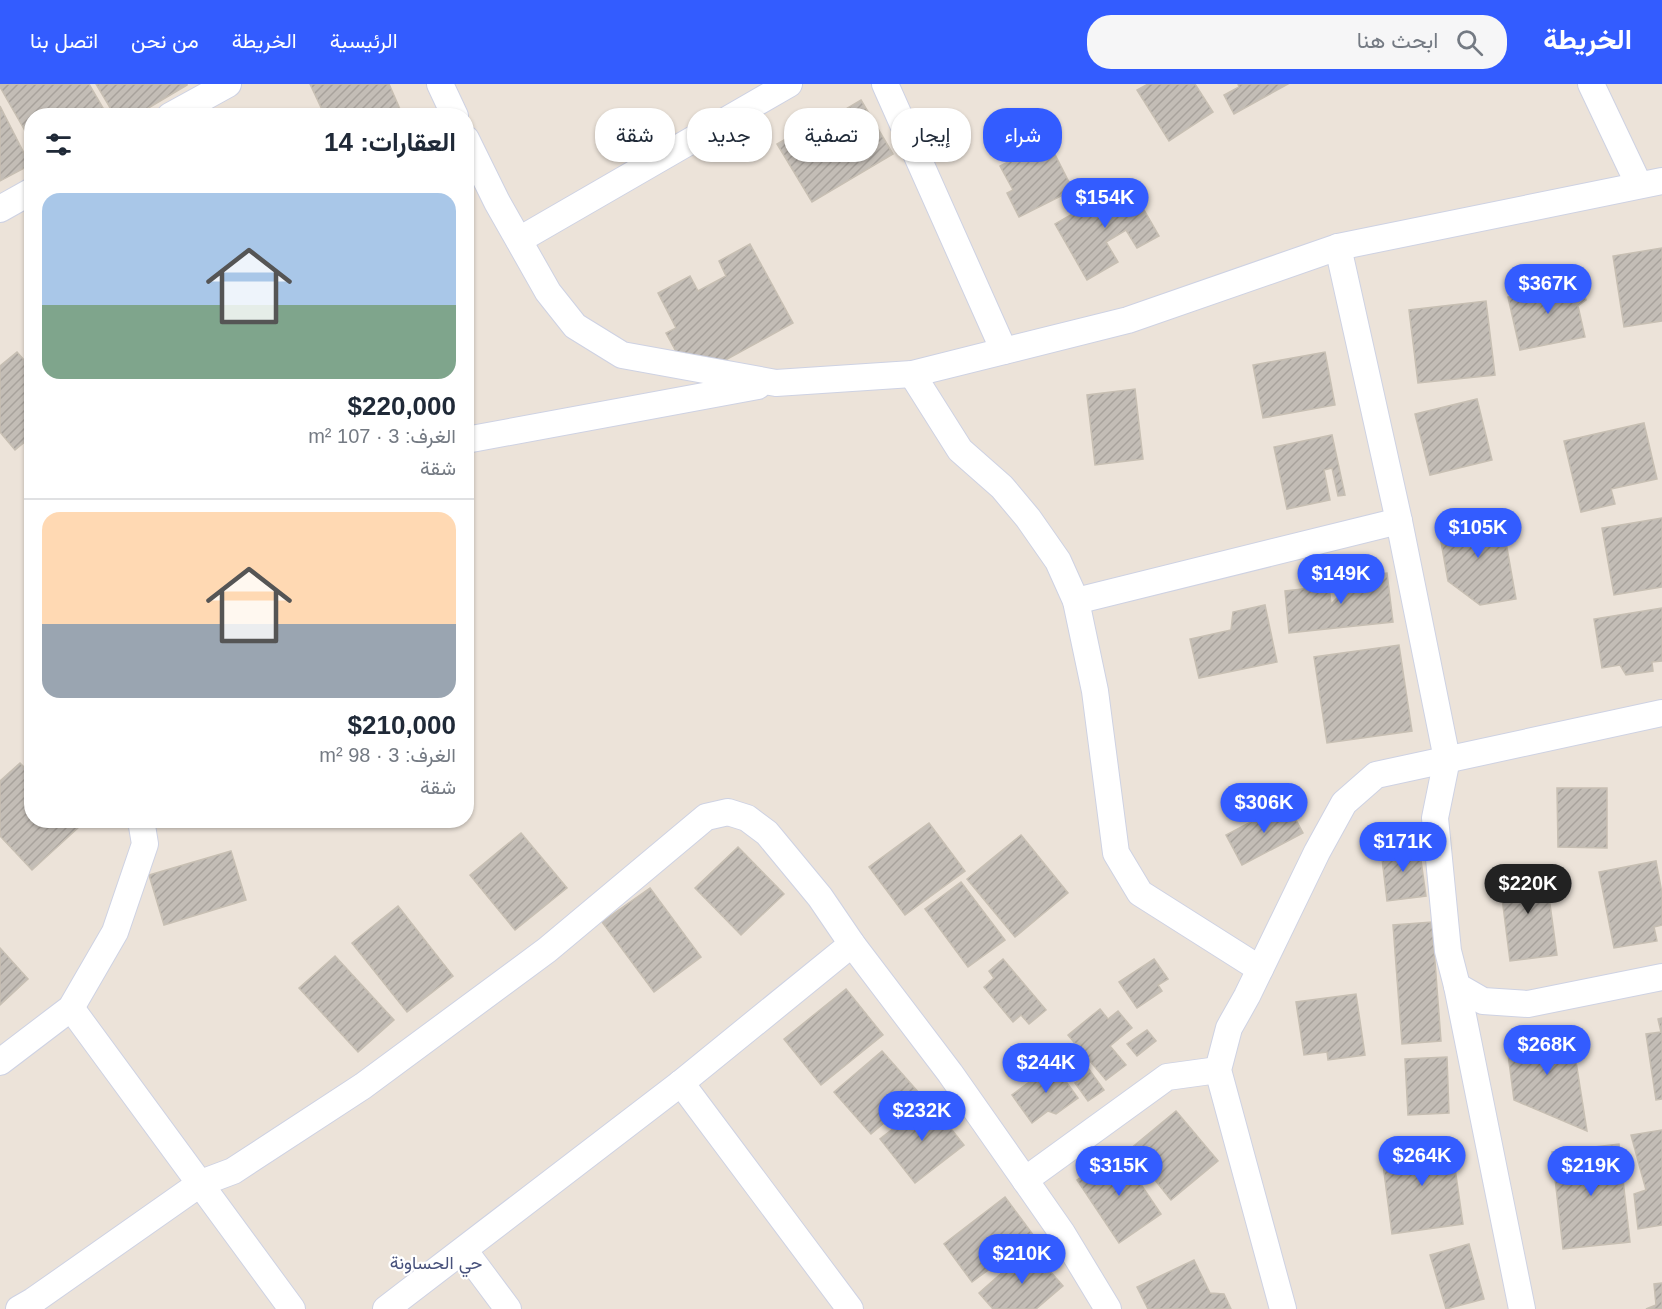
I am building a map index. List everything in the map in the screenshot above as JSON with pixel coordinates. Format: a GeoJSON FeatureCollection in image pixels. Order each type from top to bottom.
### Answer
{"type":"FeatureCollection","features":[{"type":"Feature","properties":{"kind":"street"},"geometry":{"type":"LineString","coordinates":[[184,108],[228,84]]}},
{"type":"Feature","properties":{"kind":"street"},"geometry":{"type":"LineString","coordinates":[[440,84],[451,108]]}},
{"type":"Feature","properties":{"kind":"street"},"geometry":{"type":"LineString","coordinates":[[519,240],[789,84]]}},
{"type":"Feature","properties":{"kind":"street"},"geometry":{"type":"LineString","coordinates":[[885,84],[1004,351]]}},
{"type":"Feature","properties":{"kind":"street"},"geometry":{"type":"LineString","coordinates":[[474,439],[776,383],[912,374],[1128,320],[1338,247],[1650,183],[1591,84]]}},
{"type":"Feature","properties":{"kind":"street"},"geometry":{"type":"LineString","coordinates":[[474,155],[497,202],[548,292],[575,326],[622,355],[776,383]]}},
{"type":"Feature","properties":{"kind":"street"},"geometry":{"type":"LineString","coordinates":[[0,208],[24,195]]}},
{"type":"Feature","properties":{"kind":"street"},"geometry":{"type":"LineString","coordinates":[[1338,247],[1399,521],[1447,759],[1435,819],[1448,951],[1522,1309]]}},
{"type":"Feature","properties":{"kind":"street"},"geometry":{"type":"LineString","coordinates":[[912,374],[960,450],[1002,487],[1028,518],[1058,561],[1076,601],[1095,691],[1116,853],[1140,893],[1260,969]]}},
{"type":"Feature","properties":{"kind":"street"},"geometry":{"type":"LineString","coordinates":[[1076,601],[1399,521]]}},
{"type":"Feature","properties":{"kind":"street"},"geometry":{"type":"LineString","coordinates":[[1283,1309],[1218,1070],[1229,1028],[1344,803],[1376,775],[1662,712]]}},
{"type":"Feature","properties":{"kind":"street"},"geometry":{"type":"LineString","coordinates":[[19,1309],[201,1182],[233,1171],[363,1086],[547,950],[706,817],[728,812],[747,818],[767,833],[820,897],[852,944],[950,1073],[1025,1180],[1068,1242],[1107,1309]]}},
{"type":"Feature","properties":{"kind":"street"},"geometry":{"type":"LineString","coordinates":[[0,1062],[71,1008],[116,932],[145,844],[142,828]]}},
{"type":"Feature","properties":{"kind":"street"},"geometry":{"type":"LineString","coordinates":[[386,1309],[681,1083],[852,944]]}},
{"type":"Feature","properties":{"kind":"street"},"geometry":{"type":"LineString","coordinates":[[1457,986],[1483,1000],[1528,1004],[1662,977]]}},
{"type":"Feature","properties":{"kind":"street"},"geometry":{"type":"LineString","coordinates":[[71,1008],[201,1182],[292,1309]]}},
{"type":"Feature","properties":{"kind":"street"},"geometry":{"type":"LineString","coordinates":[[1025,1180],[1167,1077],[1218,1070]]}},
{"type":"Feature","properties":{"kind":"street"},"geometry":{"type":"LineString","coordinates":[[681,1083],[850,1309]]}},
{"type":"Feature","properties":{"kind":"street"},"geometry":{"type":"LineString","coordinates":[[464,1250],[508,1309]]}},
{"type":"Feature","properties":{"kind":"building"},"geometry":{"type":"Polygon","coordinates":[[[0,84],[89,84],[103,108],[24,108],[24,129],[0,84]]]}},
{"type":"Feature","properties":{"kind":"building"},"geometry":{"type":"Polygon","coordinates":[[[96,84],[187,84],[148,108],[110,108],[96,84]]]}},
{"type":"Feature","properties":{"kind":"building"},"geometry":{"type":"Polygon","coordinates":[[[310,84],[389,84],[400,108],[321,108],[310,84]]]}},
{"type":"Feature","properties":{"kind":"building"},"geometry":{"type":"Polygon","coordinates":[[[1148,84],[1195,84],[1213,112],[1169,141],[1137,90],[1148,84]]]}},
{"type":"Feature","properties":{"kind":"building"},"geometry":{"type":"Polygon","coordinates":[[[1238,84],[1288,84],[1234,114],[1224,95],[1239,87],[1238,84]]]}},
{"type":"Feature","properties":{"kind":"building"},"geometry":{"type":"Polygon","coordinates":[[[861,100],[866,108],[848,108],[861,100]]]}},
{"type":"Feature","properties":{"kind":"building"},"geometry":{"type":"Polygon","coordinates":[[[0,106],[24,153],[24,168],[0,181],[0,106]]]}},
{"type":"Feature","properties":{"kind":"building"},"geometry":{"type":"Polygon","coordinates":[[[879,130],[891,151],[891,155],[812,202],[788,162],[879,162],[879,130]]]}},
{"type":"Feature","properties":{"kind":"building"},"geometry":{"type":"Polygon","coordinates":[[[784,140],[784,156],[777,144],[784,140]]]}},
{"type":"Feature","properties":{"kind":"building"},"geometry":{"type":"Polygon","coordinates":[[[1008,162],[1059,162],[1073,190],[1019,217],[1007,193],[1013,190],[1000,166],[1008,162]]]}},
{"type":"Feature","properties":{"kind":"building"},"geometry":{"type":"Polygon","coordinates":[[[1128,182],[1159,236],[1137,248],[1126,230],[1106,242],[1118,262],[1087,280],[1055,224],[1128,182]]]}},
{"type":"Feature","properties":{"kind":"building"},"geometry":{"type":"Polygon","coordinates":[[[750,244],[793,323],[691,379],[666,333],[676,328],[658,293],[690,276],[698,291],[726,276],[719,261],[750,244]]]}},
{"type":"Feature","properties":{"kind":"building"},"geometry":{"type":"Polygon","coordinates":[[[1662,248],[1662,321],[1624,327],[1613,256],[1662,248]]]}},
{"type":"Feature","properties":{"kind":"building"},"geometry":{"type":"Polygon","coordinates":[[[1581,280],[1586,300],[1578,306],[1585,337],[1520,350],[1508,297],[1581,280]]]}},
{"type":"Feature","properties":{"kind":"building"},"geometry":{"type":"Polygon","coordinates":[[[1486,301],[1495,375],[1418,383],[1409,310],[1486,301]]]}},
{"type":"Feature","properties":{"kind":"building"},"geometry":{"type":"Polygon","coordinates":[[[17,352],[24,360],[24,443],[15,450],[0,432],[0,366],[17,352]]]}},
{"type":"Feature","properties":{"kind":"building"},"geometry":{"type":"Polygon","coordinates":[[[1325,352],[1335,405],[1263,418],[1253,365],[1325,352]]]}},
{"type":"Feature","properties":{"kind":"building"},"geometry":{"type":"Polygon","coordinates":[[[1135,389],[1143,459],[1095,465],[1087,395],[1135,389]]]}},
{"type":"Feature","properties":{"kind":"building"},"geometry":{"type":"Polygon","coordinates":[[[1477,399],[1492,460],[1430,475],[1415,414],[1477,399]]]}},
{"type":"Feature","properties":{"kind":"building"},"geometry":{"type":"Polygon","coordinates":[[[1644,423],[1657,479],[1611,489],[1615,504],[1581,512],[1564,441],[1644,423]]]}},
{"type":"Feature","properties":{"kind":"building"},"geometry":{"type":"Polygon","coordinates":[[[1332,435],[1345,495],[1338,496],[1332,468],[1324,470],[1330,500],[1287,509],[1274,447],[1332,435]]]}},
{"type":"Feature","properties":{"kind":"building"},"geometry":{"type":"Polygon","coordinates":[[[1501,514],[1516,599],[1480,605],[1448,581],[1438,525],[1501,514]]]}},
{"type":"Feature","properties":{"kind":"building"},"geometry":{"type":"Polygon","coordinates":[[[1662,518],[1662,587],[1614,595],[1602,528],[1662,518]]]}},
{"type":"Feature","properties":{"kind":"building"},"geometry":{"type":"Polygon","coordinates":[[[1387,573],[1393,622],[1289,633],[1285,591],[1329,586],[1331,604],[1340,595],[1338,579],[1387,573]]]}},
{"type":"Feature","properties":{"kind":"building"},"geometry":{"type":"Polygon","coordinates":[[[1265,605],[1277,662],[1199,678],[1190,639],[1231,630],[1233,612],[1265,605]]]}},
{"type":"Feature","properties":{"kind":"building"},"geometry":{"type":"Polygon","coordinates":[[[1662,608],[1662,661],[1652,662],[1653,671],[1626,675],[1620,665],[1602,668],[1594,619],[1662,608]]]}},
{"type":"Feature","properties":{"kind":"building"},"geometry":{"type":"Polygon","coordinates":[[[1399,645],[1412,731],[1327,743],[1314,657],[1399,645]]]}},
{"type":"Feature","properties":{"kind":"building"},"geometry":{"type":"Polygon","coordinates":[[[20,763],[24,767],[24,828],[78,828],[32,870],[0,836],[0,781],[20,763]]]}},
{"type":"Feature","properties":{"kind":"building"},"geometry":{"type":"Polygon","coordinates":[[[1557,788],[1607,788],[1607,848],[1558,847],[1557,788]]]}},
{"type":"Feature","properties":{"kind":"building"},"geometry":{"type":"Polygon","coordinates":[[[1287,803],[1303,833],[1242,865],[1226,835],[1287,803]]]}},
{"type":"Feature","properties":{"kind":"building"},"geometry":{"type":"Polygon","coordinates":[[[929,823],[965,871],[905,915],[869,867],[929,823]]]}},
{"type":"Feature","properties":{"kind":"building"},"geometry":{"type":"Polygon","coordinates":[[[521,833],[567,888],[515,930],[470,875],[521,833]]]}},
{"type":"Feature","properties":{"kind":"building"},"geometry":{"type":"Polygon","coordinates":[[[1021,835],[1068,893],[1015,937],[967,879],[1021,835]]]}},
{"type":"Feature","properties":{"kind":"building"},"geometry":{"type":"Polygon","coordinates":[[[1419,846],[1426,896],[1387,901],[1381,850],[1419,846]]]}},
{"type":"Feature","properties":{"kind":"building"},"geometry":{"type":"Polygon","coordinates":[[[738,847],[784,894],[741,935],[695,888],[738,847]]]}},
{"type":"Feature","properties":{"kind":"building"},"geometry":{"type":"Polygon","coordinates":[[[231,851],[246,900],[164,925],[149,875],[231,851]]]}},
{"type":"Feature","properties":{"kind":"building"},"geometry":{"type":"Polygon","coordinates":[[[1656,861],[1662,893],[1662,925],[1654,927],[1657,941],[1614,948],[1599,872],[1656,861]]]}},
{"type":"Feature","properties":{"kind":"building"},"geometry":{"type":"Polygon","coordinates":[[[1545,868],[1557,955],[1510,961],[1499,874],[1545,868]]]}},
{"type":"Feature","properties":{"kind":"building"},"geometry":{"type":"Polygon","coordinates":[[[961,882],[1005,940],[968,967],[925,909],[961,882]]]}},
{"type":"Feature","properties":{"kind":"building"},"geometry":{"type":"Polygon","coordinates":[[[650,888],[701,957],[654,992],[602,922],[650,888]]]}},
{"type":"Feature","properties":{"kind":"building"},"geometry":{"type":"Polygon","coordinates":[[[398,906],[453,976],[407,1012],[352,943],[398,906]]]}},
{"type":"Feature","properties":{"kind":"building"},"geometry":{"type":"Polygon","coordinates":[[[1432,922],[1441,1041],[1402,1044],[1393,925],[1432,922]]]}},
{"type":"Feature","properties":{"kind":"building"},"geometry":{"type":"Polygon","coordinates":[[[0,948],[28,979],[0,1005],[0,948]]]}},
{"type":"Feature","properties":{"kind":"building"},"geometry":{"type":"Polygon","coordinates":[[[335,956],[394,1020],[358,1052],[299,988],[335,956]]]}},
{"type":"Feature","properties":{"kind":"building"},"geometry":{"type":"Polygon","coordinates":[[[1003,959],[1046,1010],[1029,1024],[1021,1015],[1013,1022],[984,987],[994,978],[989,971],[1003,959]]]}},
{"type":"Feature","properties":{"kind":"building"},"geometry":{"type":"Polygon","coordinates":[[[1154,959],[1168,979],[1158,985],[1162,991],[1137,1008],[1119,982],[1154,959]]]}},
{"type":"Feature","properties":{"kind":"building"},"geometry":{"type":"Polygon","coordinates":[[[846,989],[883,1035],[821,1085],[784,1039],[846,989]]]}},
{"type":"Feature","properties":{"kind":"building"},"geometry":{"type":"Polygon","coordinates":[[[1356,994],[1365,1055],[1328,1060],[1327,1052],[1304,1055],[1296,1002],[1356,994]]]}},
{"type":"Feature","properties":{"kind":"building"},"geometry":{"type":"Polygon","coordinates":[[[1100,1009],[1108,1019],[1118,1011],[1132,1028],[1110,1046],[1126,1065],[1106,1080],[1068,1035],[1100,1009]]]}},
{"type":"Feature","properties":{"kind":"building"},"geometry":{"type":"Polygon","coordinates":[[[1662,1018],[1662,1099],[1656,1100],[1646,1034],[1661,1032],[1658,1019],[1662,1018]]]}},
{"type":"Feature","properties":{"kind":"building"},"geometry":{"type":"Polygon","coordinates":[[[1147,1030],[1156,1041],[1137,1056],[1127,1044],[1147,1030]]]}},
{"type":"Feature","properties":{"kind":"building"},"geometry":{"type":"Polygon","coordinates":[[[1571,1030],[1587,1131],[1514,1100],[1506,1039],[1571,1030]]]}},
{"type":"Feature","properties":{"kind":"building"},"geometry":{"type":"Polygon","coordinates":[[[882,1051],[919,1093],[871,1134],[834,1092],[882,1051]]]}},
{"type":"Feature","properties":{"kind":"building"},"geometry":{"type":"Polygon","coordinates":[[[1447,1057],[1449,1113],[1408,1115],[1405,1059],[1447,1057]]]}},
{"type":"Feature","properties":{"kind":"building"},"geometry":{"type":"Polygon","coordinates":[[[1059,1060],[1065,1068],[1059,1072],[1078,1098],[1056,1114],[1048,1111],[1032,1123],[1012,1095],[1059,1060]]]}},
{"type":"Feature","properties":{"kind":"building"},"geometry":{"type":"Polygon","coordinates":[[[1088,1068],[1104,1090],[1088,1101],[1075,1083],[1080,1080],[1077,1076],[1088,1068]]]}},
{"type":"Feature","properties":{"kind":"building"},"geometry":{"type":"Polygon","coordinates":[[[929,1101],[964,1145],[915,1183],[880,1139],[929,1101]]]}},
{"type":"Feature","properties":{"kind":"building"},"geometry":{"type":"Polygon","coordinates":[[[1176,1111],[1218,1161],[1171,1200],[1130,1149],[1176,1111]]]}},
{"type":"Feature","properties":{"kind":"building"},"geometry":{"type":"Polygon","coordinates":[[[1662,1130],[1662,1225],[1638,1229],[1634,1194],[1646,1190],[1631,1135],[1662,1130]]]}},
{"type":"Feature","properties":{"kind":"building"},"geometry":{"type":"Polygon","coordinates":[[[1451,1140],[1463,1224],[1392,1234],[1381,1149],[1451,1140]]]}},
{"type":"Feature","properties":{"kind":"building"},"geometry":{"type":"Polygon","coordinates":[[[1619,1144],[1630,1242],[1563,1249],[1552,1152],[1619,1144]]]}},
{"type":"Feature","properties":{"kind":"building"},"geometry":{"type":"Polygon","coordinates":[[[1119,1152],[1161,1214],[1119,1243],[1077,1180],[1119,1152]]]}},
{"type":"Feature","properties":{"kind":"building"},"geometry":{"type":"Polygon","coordinates":[[[1005,1197],[1034,1236],[972,1282],[944,1244],[1005,1197]]]}},
{"type":"Feature","properties":{"kind":"building"},"geometry":{"type":"Polygon","coordinates":[[[1469,1244],[1484,1299],[1446,1309],[1430,1255],[1469,1244]]]}},
{"type":"Feature","properties":{"kind":"building"},"geometry":{"type":"Polygon","coordinates":[[[1030,1248],[1063,1286],[1036,1309],[993,1309],[979,1293],[1030,1248]]]}},
{"type":"Feature","properties":{"kind":"building"},"geometry":{"type":"Polygon","coordinates":[[[1194,1260],[1210,1293],[1224,1294],[1231,1309],[1148,1309],[1137,1287],[1194,1260]]]}},
{"type":"Feature","properties":{"kind":"building"},"geometry":{"type":"Polygon","coordinates":[[[1662,1283],[1662,1309],[1646,1309],[1656,1305],[1654,1284],[1662,1283]]]}},
{"type":"Feature","properties":{"kind":"district","name":"حي الحساونة"},"geometry":{"type":"Point","coordinates":[436,1263]}}]}
